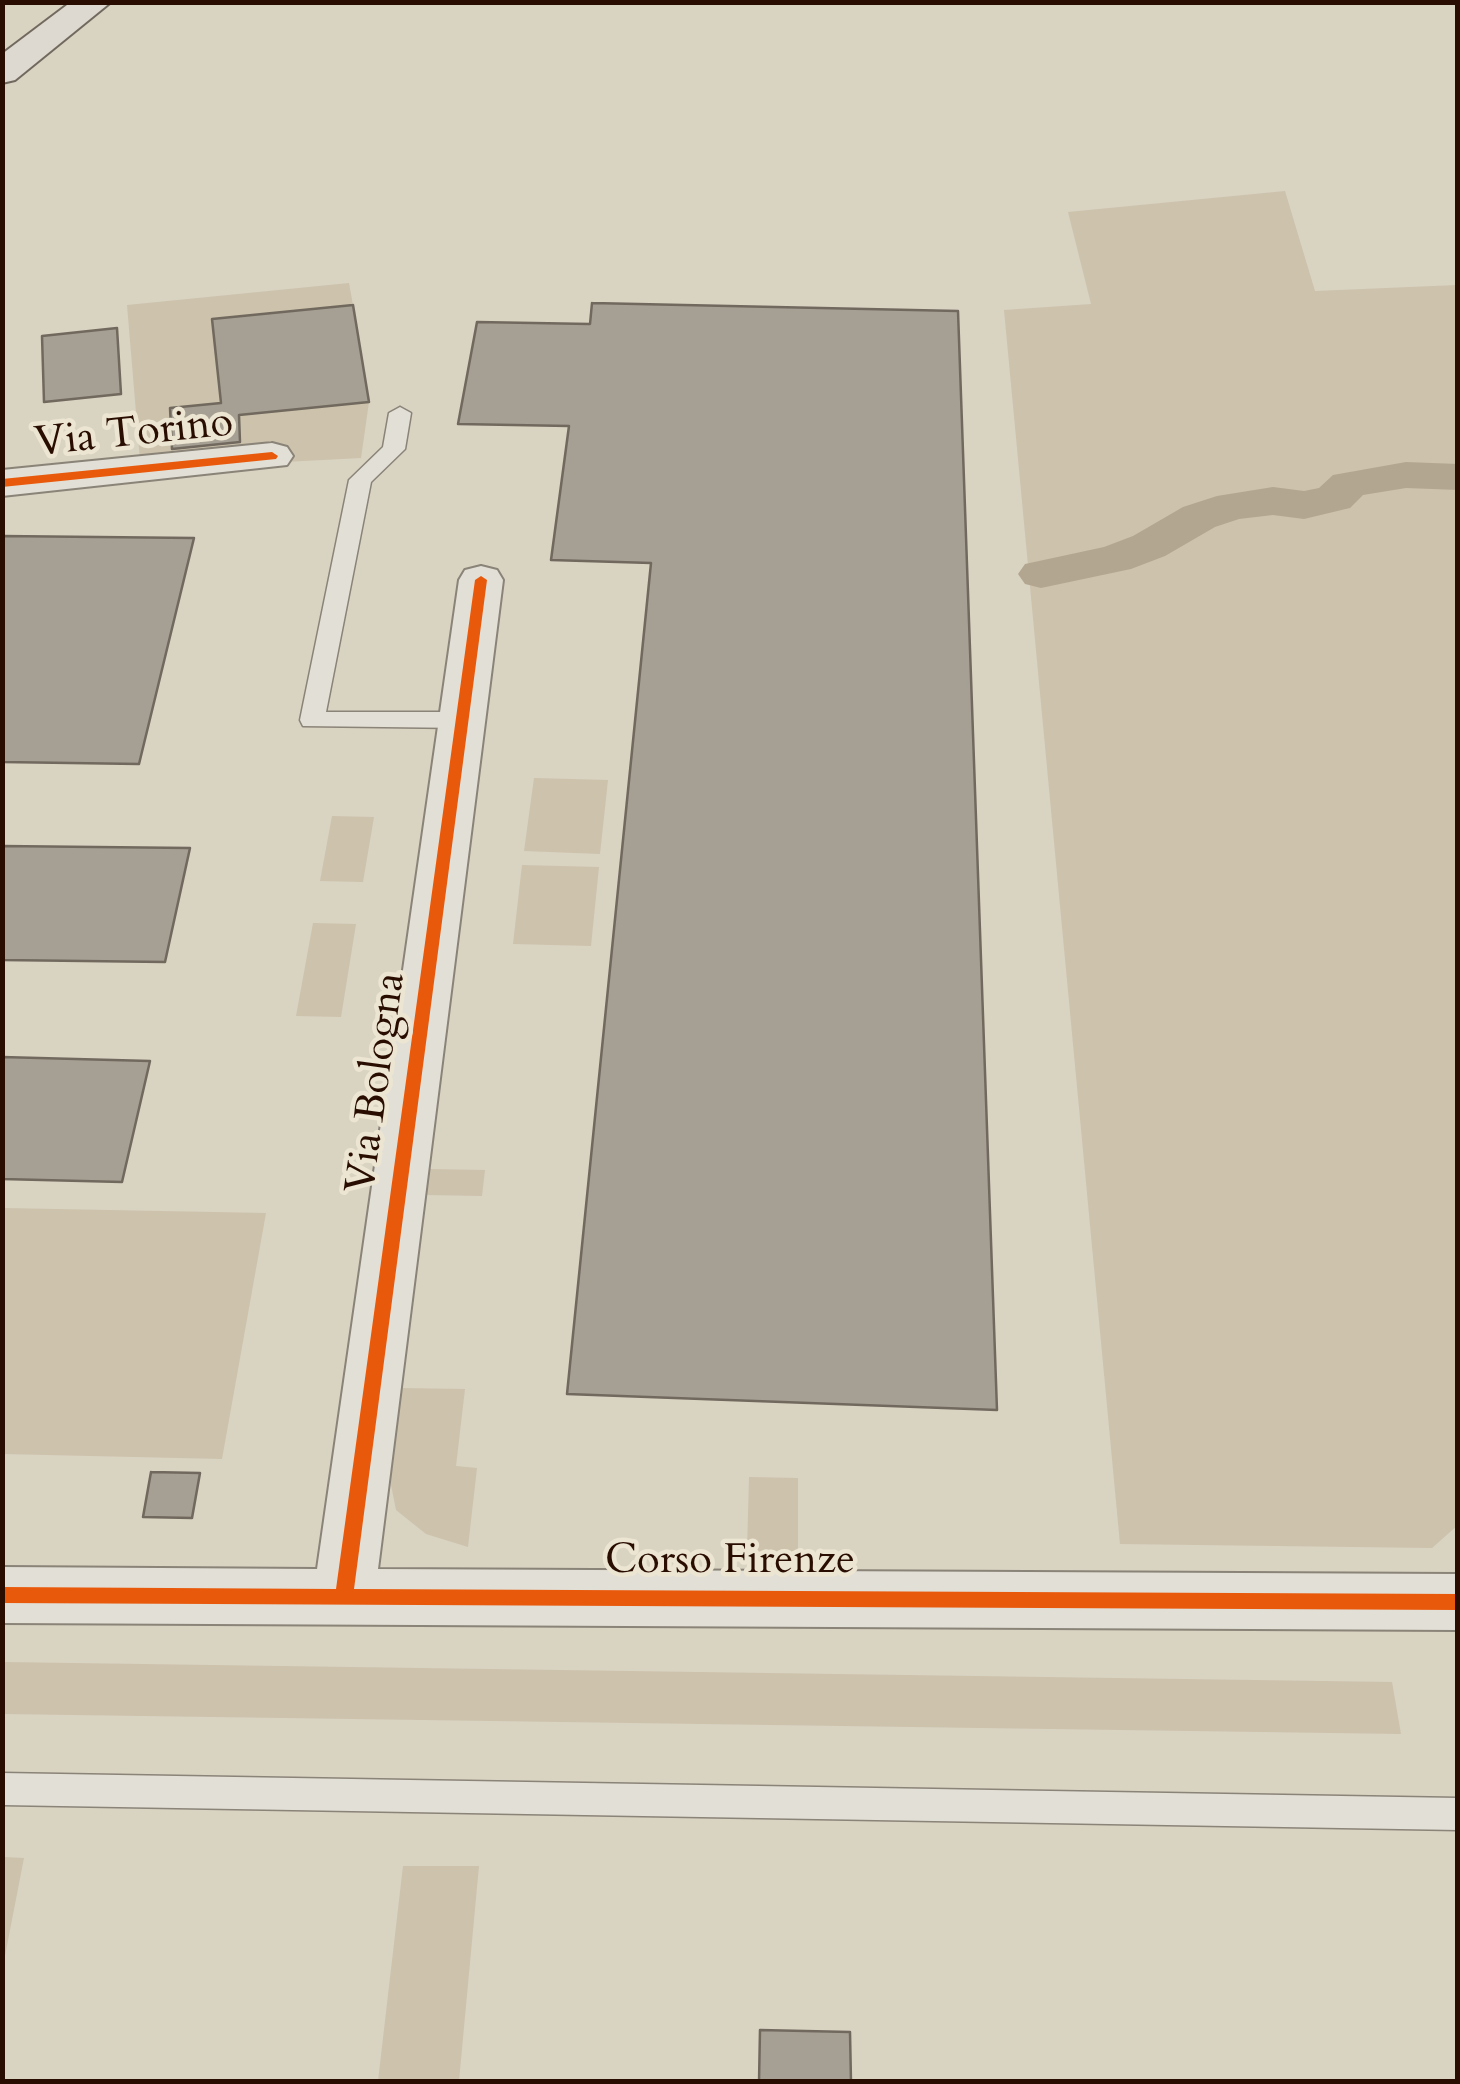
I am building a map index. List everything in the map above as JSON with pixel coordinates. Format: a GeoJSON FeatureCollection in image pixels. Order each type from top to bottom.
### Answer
{"type":"FeatureCollection","features":[{"type":"Feature","properties":{"kind":"main road"},"geometry":{"type":"LineString","coordinates":[[2,72],[94,2]]}},
{"type":"Feature","properties":{"kind":"street","name":"Via Torino"},"geometry":{"type":"LineString","coordinates":[[2,483],[272,456]]}},
{"type":"Feature","properties":{"kind":"street","name":"Via Bologna"},"geometry":{"type":"LineString","coordinates":[[344,1594],[482,580]]}},
{"type":"Feature","properties":{"kind":"street","name":"Corso Firenze"},"geometry":{"type":"LineString","coordinates":[[2,1594],[1458,1602]]}},
{"type":"Feature","properties":{"kind":"lane"},"geometry":{"type":"LineString","coordinates":[[400,414],[394,449],[360,480],[312,720],[463,720]]}},
{"type":"Feature","properties":{"kind":"lane"},"geometry":{"type":"LineString","coordinates":[[2,1789],[1458,1814]]}},
{"type":"Feature","properties":{"kind":"shaded area"},"geometry":{"type":"Polygon","coordinates":[[[1285,191],[1315,291],[1457,285],[1458,1525],[1432,1548],[1120,1544],[1004,310],[1091,304],[1068,212],[1285,191]]]}},
{"type":"Feature","properties":{"kind":"shaded area"},"geometry":{"type":"Polygon","coordinates":[[[349,283],[353,305],[213,319],[270,412],[369,402],[361,458],[284,462],[140,460],[127,305],[349,283]]]}},
{"type":"Feature","properties":{"kind":"shaded area"},"geometry":{"type":"Polygon","coordinates":[[[534,778],[608,780],[600,854],[524,851],[534,778]]]}},
{"type":"Feature","properties":{"kind":"shaded area"},"geometry":{"type":"Polygon","coordinates":[[[332,816],[374,817],[363,882],[320,881],[332,816]]]}},
{"type":"Feature","properties":{"kind":"shaded area"},"geometry":{"type":"Polygon","coordinates":[[[522,865],[599,867],[591,946],[513,944],[522,865]]]}},
{"type":"Feature","properties":{"kind":"shaded area"},"geometry":{"type":"Polygon","coordinates":[[[313,923],[356,924],[341,1017],[296,1016],[313,923]]]}},
{"type":"Feature","properties":{"kind":"shaded area"},"geometry":{"type":"Polygon","coordinates":[[[428,1169],[485,1170],[482,1196],[426,1195],[428,1169]]]}},
{"type":"Feature","properties":{"kind":"shaded area"},"geometry":{"type":"Polygon","coordinates":[[[3,1208],[266,1213],[222,1459],[3,1454],[3,1208]]]}},
{"type":"Feature","properties":{"kind":"shaded area"},"geometry":{"type":"Polygon","coordinates":[[[401,1388],[465,1389],[456,1466],[477,1468],[468,1547],[426,1534],[396,1510],[390,1480],[401,1388]]]}},
{"type":"Feature","properties":{"kind":"shaded area"},"geometry":{"type":"Polygon","coordinates":[[[749,1477],[798,1478],[798,1554],[747,1552],[749,1477]]]}},
{"type":"Feature","properties":{"kind":"shaded area"},"geometry":{"type":"Polygon","coordinates":[[[3,1662],[1392,1682],[1401,1734],[3,1714],[3,1662]]]}},
{"type":"Feature","properties":{"kind":"shaded area"},"geometry":{"type":"Polygon","coordinates":[[[2,1857],[24,1858],[3,1966],[2,1857]]]}},
{"type":"Feature","properties":{"kind":"shaded area"},"geometry":{"type":"Polygon","coordinates":[[[403,1866],[479,1866],[459,2081],[378,2081],[403,1866]]]}},
{"type":"Feature","properties":{"kind":"building"},"geometry":{"type":"Polygon","coordinates":[[[592,303],[958,311],[997,1410],[567,1394],[651,563],[551,560],[569,426],[458,424],[477,322],[590,324],[592,303]]]}},
{"type":"Feature","properties":{"kind":"building"},"geometry":{"type":"Polygon","coordinates":[[[353,305],[369,402],[239,415],[240,442],[172,449],[170,408],[221,403],[212,319],[353,305]]]}},
{"type":"Feature","properties":{"kind":"building"},"geometry":{"type":"Polygon","coordinates":[[[117,328],[121,394],[44,402],[42,336],[117,328]]]}},
{"type":"Feature","properties":{"kind":"building"},"geometry":{"type":"Polygon","coordinates":[[[2,536],[194,538],[139,764],[2,762],[2,536]]]}},
{"type":"Feature","properties":{"kind":"building"},"geometry":{"type":"Polygon","coordinates":[[[2,846],[190,848],[165,962],[2,960],[2,846]]]}},
{"type":"Feature","properties":{"kind":"building"},"geometry":{"type":"Polygon","coordinates":[[[2,1057],[150,1061],[122,1182],[2,1179],[2,1057]]]}},
{"type":"Feature","properties":{"kind":"building"},"geometry":{"type":"Polygon","coordinates":[[[151,1472],[200,1473],[192,1518],[143,1517],[151,1472]]]}},
{"type":"Feature","properties":{"kind":"building"},"geometry":{"type":"Polygon","coordinates":[[[760,2030],[850,2032],[851,2082],[759,2082],[760,2030]]]}},
{"type":"Feature","properties":{"kind":"waterway"},"geometry":{"type":"LineString","coordinates":[[1041,574],[1115,559],[1149,546],[1199,517],[1233,506],[1273,501],[1304,505],[1334,498],[1349,484],[1406,475],[1458,477]]}},
{"type":"Feature","properties":{"kind":"cycle path"},"geometry":{"type":"LineString","coordinates":[[2,483],[272,456]]}},
{"type":"Feature","properties":{"kind":"cycle path"},"geometry":{"type":"LineString","coordinates":[[344,1595],[481,580]]}},
{"type":"Feature","properties":{"kind":"cycle path"},"geometry":{"type":"LineString","coordinates":[[2,1595],[1458,1602]]}}]}
